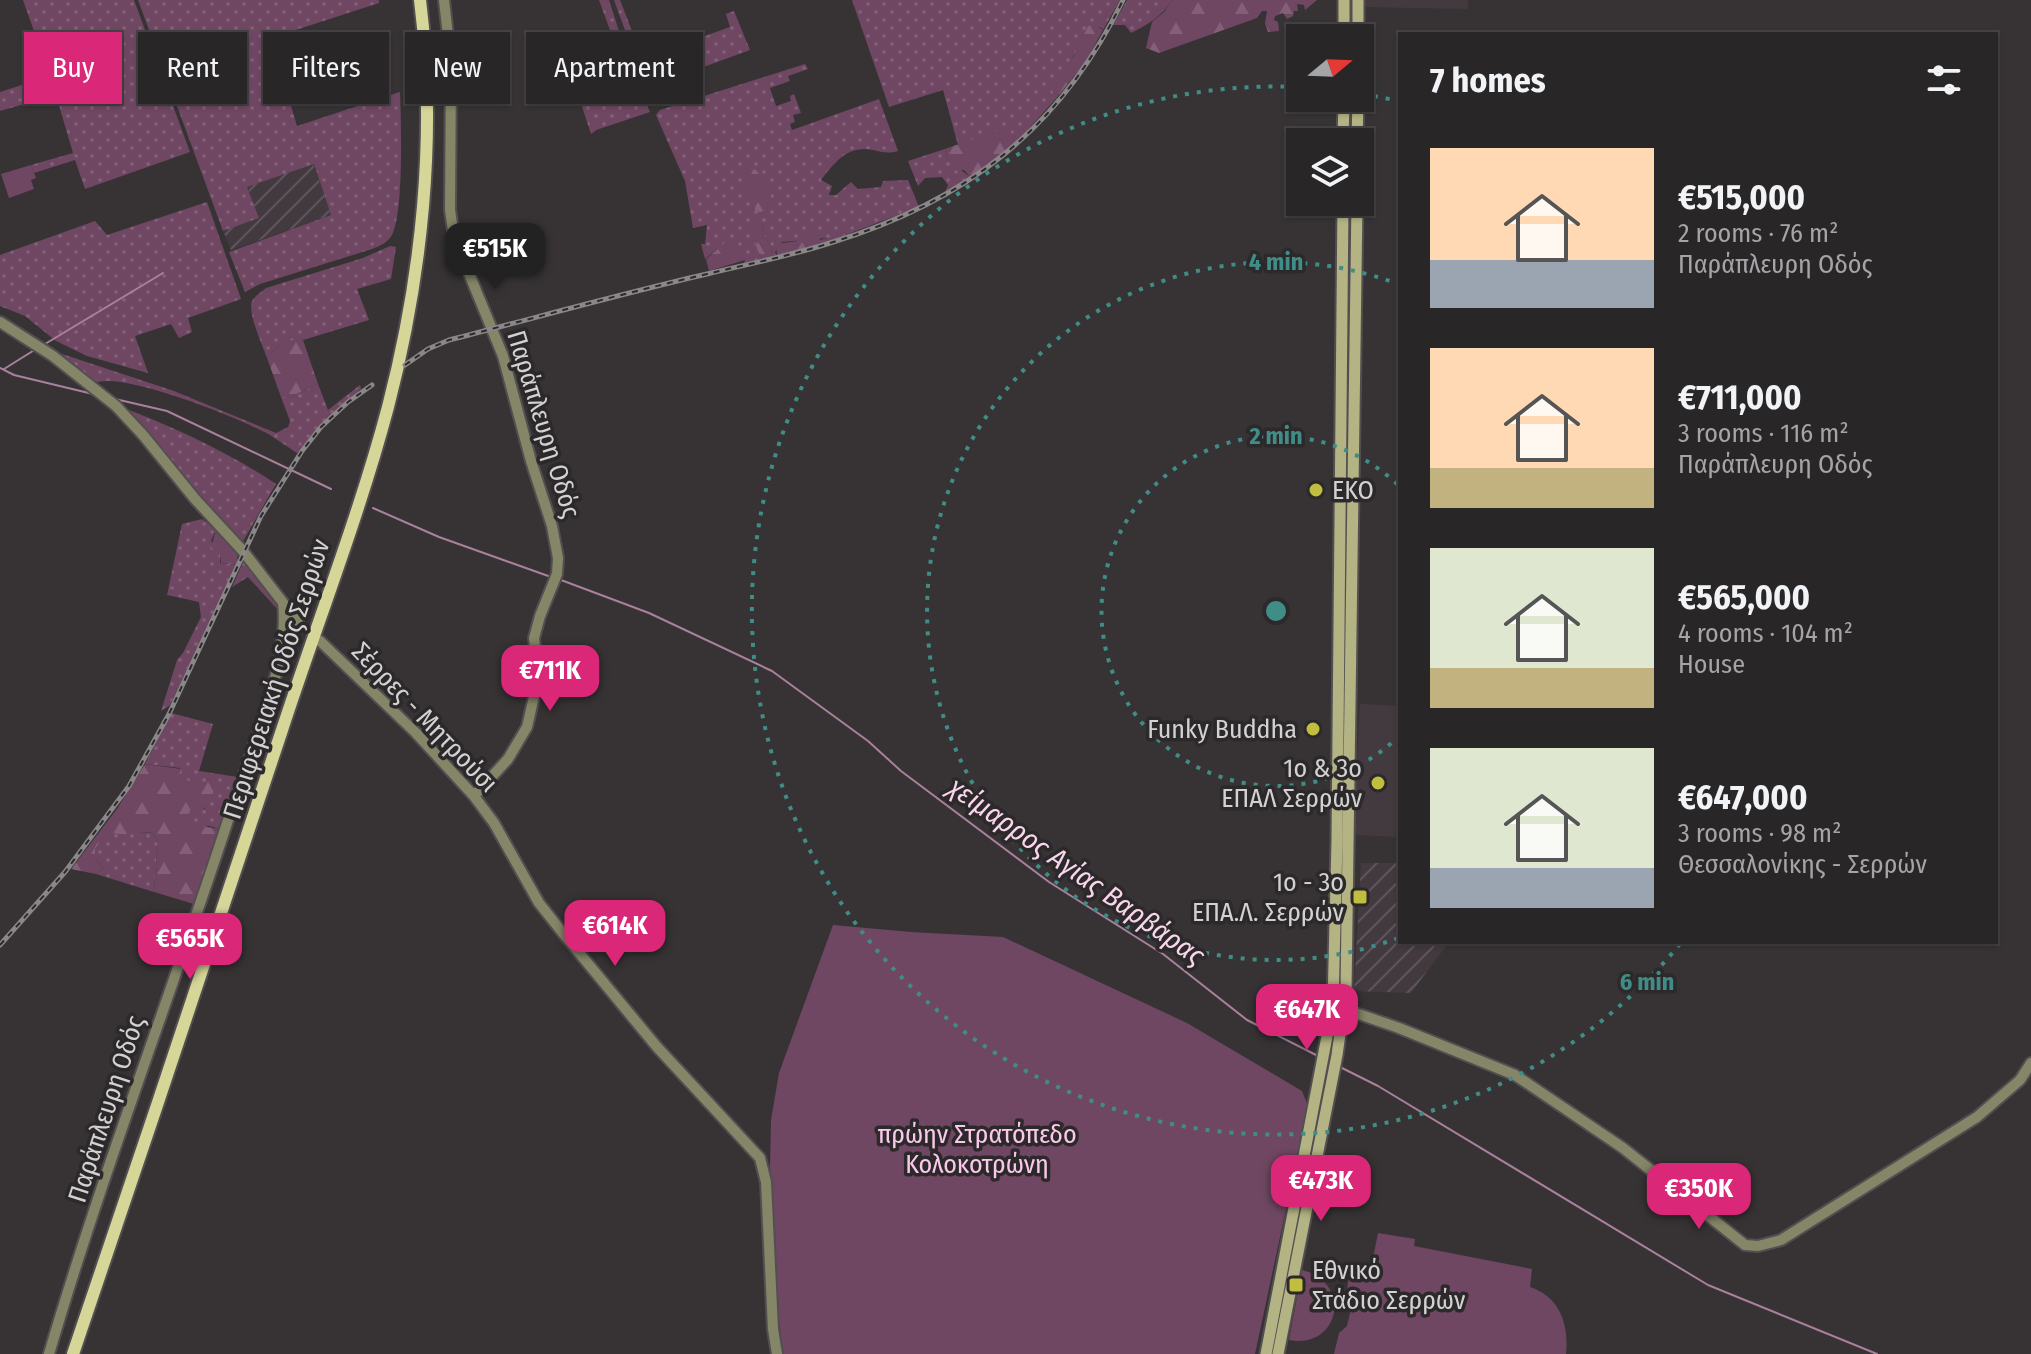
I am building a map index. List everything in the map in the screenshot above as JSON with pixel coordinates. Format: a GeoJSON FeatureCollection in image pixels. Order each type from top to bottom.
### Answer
{"type":"FeatureCollection","features":[{"type":"Feature","properties":{"kind":"main road","name":"Περιφερειακή Οδός Σερρών"},"geometry":{"type":"LineString","coordinates":[[73,1354],[390,399],[411,298],[425,168],[427,93],[420,0]]}},
{"type":"Feature","properties":{"kind":"main road"},"geometry":{"type":"LineString","coordinates":[[1344,0],[1344,24]]}},
{"type":"Feature","properties":{"kind":"main road"},"geometry":{"type":"LineString","coordinates":[[1358,0],[1358,24]]}},
{"type":"Feature","properties":{"kind":"main road"},"geometry":{"type":"LineString","coordinates":[[1335,1031],[1343,216]]}},
{"type":"Feature","properties":{"kind":"main road"},"geometry":{"type":"LineString","coordinates":[[1278,1354],[1335,1031],[1344,1009],[1357,216]]}},
{"type":"Feature","properties":{"kind":"main road"},"geometry":{"type":"LineString","coordinates":[[1266,1354],[1325,1084]]}},
{"type":"Feature","properties":{"kind":"street","name":"Παράπλευρη Οδός"},"geometry":{"type":"LineString","coordinates":[[444,0],[451,63],[450,210],[454,237],[503,356],[558,558],[557,574],[534,638],[538,679],[527,727],[508,759],[474,796]]}},
{"type":"Feature","properties":{"kind":"street"},"geometry":{"type":"LineString","coordinates":[[0,322],[53,356],[116,406],[243,551],[298,622]]}},
{"type":"Feature","properties":{"kind":"street","name":"Παράπλευρη Οδός"},"geometry":{"type":"LineString","coordinates":[[49,1354],[117,1141],[199,909],[268,697],[282,641],[283,603]]}},
{"type":"Feature","properties":{"kind":"street","name":"Σέρρες - Μητρούσι"},"geometry":{"type":"LineString","coordinates":[[320,641],[416,733],[474,796],[494,823],[539,903],[557,926],[657,1047],[760,1158],[766,1182],[777,1354]]}},
{"type":"Feature","properties":{"kind":"street"},"geometry":{"type":"LineString","coordinates":[[1344,1009],[1515,1075],[1623,1148],[1745,1245],[1758,1246],[1781,1240],[1977,1117],[2020,1080],[2031,1063]]}},
{"type":"Feature","properties":{"kind":"shaded area"},"geometry":{"type":"Polygon","coordinates":[[[1364,0],[1468,0],[1468,9],[1364,7],[1364,0]]]}},
{"type":"Feature","properties":{"kind":"shaded area"},"geometry":{"type":"Polygon","coordinates":[[[313,163],[331,215],[231,250],[223,231],[259,218],[247,187],[313,163]]]}},
{"type":"Feature","properties":{"kind":"shaded area","name":"1ο & 3ο ΕΠΑΛ Σερρών"},"geometry":{"type":"Polygon","coordinates":[[[1360,704],[1398,706],[1398,837],[1353,835],[1360,704]]]}},
{"type":"Feature","properties":{"kind":"shaded area"},"geometry":{"type":"Polygon","coordinates":[[[1361,863],[1398,863],[1398,944],[1448,944],[1411,993],[1354,991],[1361,863]]]}},
{"type":"Feature","properties":{"kind":"green space"},"geometry":{"type":"Polygon","coordinates":[[[23,0],[134,0],[146,32],[138,32],[138,104],[172,104],[190,152],[85,189],[75,160],[34,173],[31,165],[73,153],[59,104],[122,104],[122,32],[34,32],[23,0]]]}},
{"type":"Feature","properties":{"kind":"green space"},"geometry":{"type":"Polygon","coordinates":[[[138,0],[379,0],[379,3],[290,32],[263,32],[263,104],[290,104],[297,126],[364,104],[389,104],[389,96],[400,92],[400,187],[396,223],[388,240],[372,249],[260,284],[245,292],[229,252],[331,215],[314,164],[247,187],[259,218],[223,231],[176,104],[247,104],[247,32],[150,32],[138,0]]]}},
{"type":"Feature","properties":{"kind":"green space"},"geometry":{"type":"Polygon","coordinates":[[[599,0],[609,0],[619,32],[611,32],[599,0]]]}},
{"type":"Feature","properties":{"kind":"green space"},"geometry":{"type":"Polygon","coordinates":[[[614,0],[620,0],[632,31],[638,32],[626,32],[614,0]]]}},
{"type":"Feature","properties":{"kind":"green space"},"geometry":{"type":"Polygon","coordinates":[[[852,0],[1120,0],[1103,30],[1088,26],[1081,44],[1056,84],[1053,93],[1059,95],[1015,144],[1009,127],[958,145],[943,90],[889,107],[852,0]]]}},
{"type":"Feature","properties":{"kind":"green space"},"geometry":{"type":"Polygon","coordinates":[[[1127,0],[1172,0],[1154,20],[1131,33],[1125,25],[1113,25],[1127,0]]]}},
{"type":"Feature","properties":{"kind":"green space"},"geometry":{"type":"Polygon","coordinates":[[[1172,0],[1317,0],[1305,10],[1304,5],[1297,4],[1298,11],[1287,19],[1283,13],[1275,16],[1279,31],[1268,32],[1265,23],[1267,11],[1262,11],[1257,18],[1159,53],[1146,48],[1152,22],[1172,0]]]}},
{"type":"Feature","properties":{"kind":"green space"},"geometry":{"type":"Polygon","coordinates":[[[734,11],[750,50],[703,67],[703,37],[730,27],[726,14],[734,11]]]}},
{"type":"Feature","properties":{"kind":"green space"},"geometry":{"type":"Polygon","coordinates":[[[1096,25],[1103,30],[1085,63],[1059,95],[1053,93],[1049,82],[1073,57],[1088,26],[1096,25]]]}},
{"type":"Feature","properties":{"kind":"green space"},"geometry":{"type":"Polygon","coordinates":[[[805,64],[808,69],[788,76],[790,81],[770,88],[776,106],[791,101],[790,96],[794,94],[801,113],[793,115],[795,122],[790,124],[792,130],[879,99],[898,151],[856,150],[843,156],[821,180],[832,186],[829,195],[836,195],[851,182],[858,189],[881,187],[883,181],[908,180],[919,207],[827,242],[827,238],[782,242],[775,252],[777,256],[770,257],[773,249],[765,237],[762,223],[759,254],[762,259],[744,263],[745,260],[733,248],[717,249],[705,259],[701,244],[705,244],[707,225],[693,228],[685,181],[656,115],[660,110],[679,104],[703,104],[703,96],[805,64]]]}},
{"type":"Feature","properties":{"kind":"green space"},"geometry":{"type":"Polygon","coordinates":[[[24,84],[24,104],[0,111],[0,92],[24,84]]]}},
{"type":"Feature","properties":{"kind":"green space"},"geometry":{"type":"Polygon","coordinates":[[[581,104],[647,104],[650,112],[591,134],[581,104]]]}},
{"type":"Feature","properties":{"kind":"green space"},"geometry":{"type":"Polygon","coordinates":[[[1009,126],[1015,144],[970,177],[964,170],[950,171],[951,163],[945,149],[1009,126]]]}},
{"type":"Feature","properties":{"kind":"green space"},"geometry":{"type":"Polygon","coordinates":[[[945,149],[947,159],[970,177],[945,192],[948,185],[942,177],[925,178],[918,186],[908,161],[945,149]]]}},
{"type":"Feature","properties":{"kind":"green space"},"geometry":{"type":"Polygon","coordinates":[[[31,165],[36,178],[31,180],[34,189],[9,198],[1,174],[31,165]]]}},
{"type":"Feature","properties":{"kind":"green space"},"geometry":{"type":"Polygon","coordinates":[[[747,168],[757,171],[768,190],[771,200],[769,209],[755,210],[756,202],[747,200],[743,176],[747,168]]]}},
{"type":"Feature","properties":{"kind":"green space"},"geometry":{"type":"Polygon","coordinates":[[[207,202],[241,299],[188,318],[192,332],[179,338],[171,324],[135,336],[148,373],[87,356],[56,341],[25,316],[0,306],[0,255],[95,221],[107,235],[207,202]]]}},
{"type":"Feature","properties":{"kind":"green space"},"geometry":{"type":"Polygon","coordinates":[[[757,218],[761,218],[765,237],[773,249],[770,257],[762,259],[755,239],[757,218]]]}},
{"type":"Feature","properties":{"kind":"green space"},"geometry":{"type":"Polygon","coordinates":[[[816,230],[820,240],[827,238],[827,242],[777,256],[776,244],[797,241],[800,235],[816,230]]]}},
{"type":"Feature","properties":{"kind":"green space"},"geometry":{"type":"Polygon","coordinates":[[[728,240],[733,248],[742,245],[745,260],[709,271],[706,259],[728,240]]]}},
{"type":"Feature","properties":{"kind":"green space"},"geometry":{"type":"Polygon","coordinates":[[[390,246],[396,247],[391,279],[357,289],[369,320],[280,345],[267,358],[252,313],[252,301],[256,296],[266,288],[363,258],[390,246]]]}},
{"type":"Feature","properties":{"kind":"green space"},"geometry":{"type":"Polygon","coordinates":[[[15,328],[29,333],[59,353],[174,391],[276,433],[288,427],[290,421],[281,397],[290,397],[318,384],[328,410],[360,385],[361,389],[339,407],[297,453],[256,428],[181,398],[127,383],[106,381],[93,384],[15,328]]]}},
{"type":"Feature","properties":{"kind":"green space"},"geometry":{"type":"Polygon","coordinates":[[[300,337],[318,384],[290,397],[281,397],[267,358],[280,345],[300,337]]]}},
{"type":"Feature","properties":{"kind":"green space"},"geometry":{"type":"Polygon","coordinates":[[[119,406],[199,440],[276,484],[242,543],[191,489],[119,406]]]}},
{"type":"Feature","properties":{"kind":"green space"},"geometry":{"type":"Polygon","coordinates":[[[202,519],[216,529],[211,541],[220,554],[220,563],[238,565],[170,705],[161,711],[177,660],[201,617],[199,602],[167,595],[182,524],[202,519]]]}},
{"type":"Feature","properties":{"kind":"green space"},"geometry":{"type":"Polygon","coordinates":[[[216,529],[237,550],[238,565],[221,563],[220,554],[211,548],[216,529]]]}},
{"type":"Feature","properties":{"kind":"green space"},"geometry":{"type":"Polygon","coordinates":[[[244,560],[274,598],[279,611],[248,577],[232,587],[244,560]]]}},
{"type":"Feature","properties":{"kind":"green space"},"geometry":{"type":"Polygon","coordinates":[[[171,713],[213,724],[199,771],[238,777],[220,829],[209,826],[193,829],[188,815],[191,808],[205,809],[212,793],[206,782],[189,782],[179,772],[180,768],[145,764],[171,713]]]}},
{"type":"Feature","properties":{"kind":"green space"},"geometry":{"type":"Polygon","coordinates":[[[145,764],[181,769],[180,772],[189,782],[206,782],[208,777],[213,776],[215,780],[205,808],[202,811],[191,809],[188,815],[194,816],[194,829],[200,826],[220,829],[194,904],[154,892],[158,840],[153,833],[120,834],[108,831],[95,849],[95,858],[103,868],[96,874],[71,869],[117,809],[145,764]]]}},
{"type":"Feature","properties":{"kind":"green space"},"geometry":{"type":"Polygon","coordinates":[[[108,830],[153,833],[158,840],[154,892],[96,874],[103,868],[95,858],[95,849],[108,830]]]}},
{"type":"Feature","properties":{"kind":"green space","name":"πρώην Στρατόπεδο Κολοκοτρώνη"},"geometry":{"type":"Polygon","coordinates":[[[833,925],[1003,937],[1187,1023],[1302,1091],[1308,1106],[1255,1354],[783,1354],[770,1166],[771,1120],[779,1073],[833,925]]]}},
{"type":"Feature","properties":{"kind":"green space"},"geometry":{"type":"Polygon","coordinates":[[[1378,1233],[1415,1239],[1414,1246],[1532,1269],[1530,1287],[1549,1297],[1564,1322],[1566,1354],[1334,1354],[1339,1333],[1347,1326],[1352,1304],[1347,1290],[1350,1268],[1370,1273],[1378,1233]]]}},
{"type":"Feature","properties":{"kind":"green space"},"geometry":{"type":"Polygon","coordinates":[[[1302,1270],[1318,1277],[1329,1288],[1334,1300],[1334,1314],[1329,1326],[1319,1335],[1306,1340],[1289,1340],[1302,1270]]]}},
{"type":"Feature","properties":{"kind":"waterway"},"geometry":{"type":"LineString","coordinates":[[45,344],[163,273]]}},
{"type":"Feature","properties":{"kind":"waterway"},"geometry":{"type":"LineString","coordinates":[[4,369],[36,349]]}},
{"type":"Feature","properties":{"kind":"waterway","name":"χείμαρρος Αγίας Βαρβάρας"},"geometry":{"type":"LineString","coordinates":[[0,368],[14,375],[93,394]]}},
{"type":"Feature","properties":{"kind":"waterway","name":"χείμαρρος Αγίας Βαρβάρας"},"geometry":{"type":"LineString","coordinates":[[115,399],[167,411],[331,489]]}},
{"type":"Feature","properties":{"kind":"waterway","name":"χείμαρρος Αγίας Βαρβάρας"},"geometry":{"type":"LineString","coordinates":[[373,508],[439,537],[551,577]]}},
{"type":"Feature","properties":{"kind":"waterway","name":"χείμαρρος Αγίας Βαρβάρας"},"geometry":{"type":"LineString","coordinates":[[561,580],[649,613],[772,671],[868,741],[901,771],[1049,882],[1163,954],[1247,1020],[1320,1057]]}},
{"type":"Feature","properties":{"kind":"waterway","name":"χείμαρρος Αγίας Βαρβάρας"},"geometry":{"type":"LineString","coordinates":[[1340,1067],[1378,1086],[1708,1285],[1877,1354]]}},
{"type":"Feature","properties":{"kind":"tunnel"},"geometry":{"type":"LineString","coordinates":[[298,622],[318,640]]}},
{"type":"Feature","properties":{"kind":"railway"},"geometry":{"type":"LineString","coordinates":[[405,365],[428,349],[449,340],[815,248],[879,226],[924,206],[966,182],[1039,123],[1070,87],[1098,46],[1123,0]]}},
{"type":"Feature","properties":{"kind":"railway"},"geometry":{"type":"LineString","coordinates":[[0,945],[65,872],[129,786],[169,714],[261,516],[302,451],[321,427],[372,385]]}},
{"type":"Feature","properties":{"kind":"place","name":"EKO"},"geometry":{"type":"Point","coordinates":[1316,490]}},
{"type":"Feature","properties":{"kind":"place","name":"Funky Buddha"},"geometry":{"type":"Point","coordinates":[1313,729]}},
{"type":"Feature","properties":{"kind":"place","name":"1ο & 3ο ΕΠΑΛ Σερρών"},"geometry":{"type":"Point","coordinates":[1378,783]}},
{"type":"Feature","properties":{"kind":"place","name":"1ο - 3ο ΕΠΑ.Λ. Σερρών"},"geometry":{"type":"Point","coordinates":[1360,897]}},
{"type":"Feature","properties":{"kind":"place","name":"Εθνικό Στάδιο Σερρών"},"geometry":{"type":"Point","coordinates":[1296,1285]}}]}
